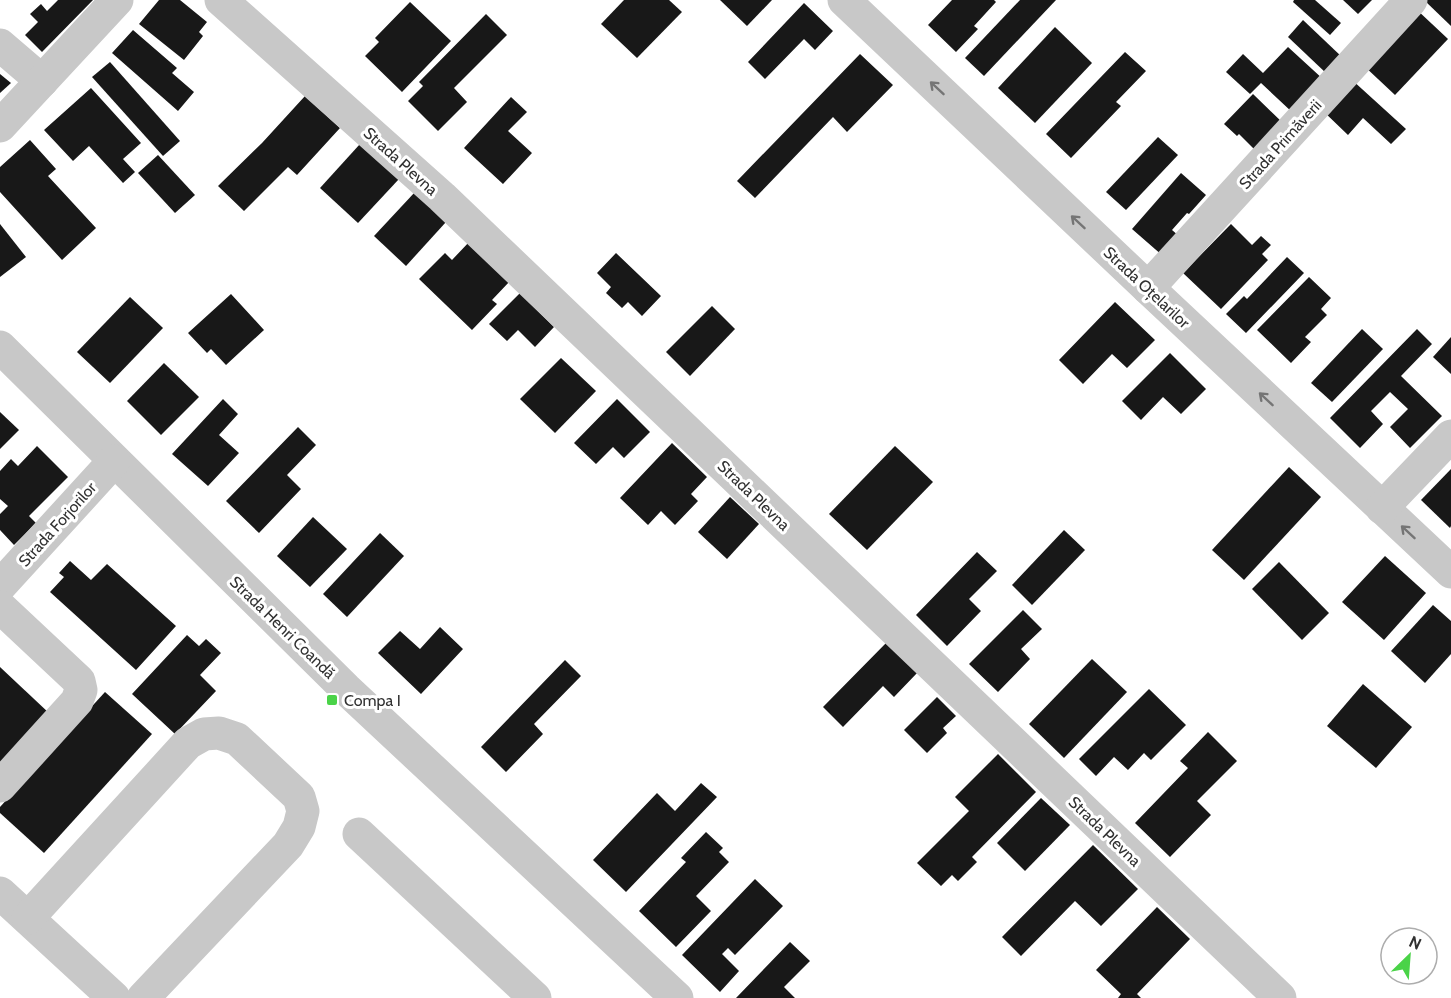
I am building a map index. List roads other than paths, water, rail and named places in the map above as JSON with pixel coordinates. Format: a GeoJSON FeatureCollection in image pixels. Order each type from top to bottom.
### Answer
{"type":"FeatureCollection","features":[{"type":"Feature","properties":{"kind":"street"},"geometry":{"type":"LineString","coordinates":[[0,126],[117,0]]}},
{"type":"Feature","properties":{"kind":"street","name":"Strada Plevna"},"geometry":{"type":"LineString","coordinates":[[221,0],[442,197],[1280,998]]}},
{"type":"Feature","properties":{"kind":"street","name":"Strada Oțelarilor"},"geometry":{"type":"LineString","coordinates":[[844,0],[1451,572]]}},
{"type":"Feature","properties":{"kind":"street","name":"Strada Primăverii"},"geometry":{"type":"LineString","coordinates":[[1148,288],[1411,0]]}},
{"type":"Feature","properties":{"kind":"street"},"geometry":{"type":"LineString","coordinates":[[0,45],[42,81]]}},
{"type":"Feature","properties":{"kind":"street","name":"Strada Henri Coandă"},"geometry":{"type":"LineString","coordinates":[[0,347],[346,689],[677,998]]}},
{"type":"Feature","properties":{"kind":"street"},"geometry":{"type":"LineString","coordinates":[[1382,508],[1451,436]]}},
{"type":"Feature","properties":{"kind":"street","name":"Strada Forjorilor"},"geometry":{"type":"LineString","coordinates":[[0,586],[114,461]]}},
{"type":"Feature","properties":{"kind":"street"},"geometry":{"type":"LineString","coordinates":[[0,607],[79,681],[81,690],[77,701],[0,786]]}},
{"type":"Feature","properties":{"kind":"street"},"geometry":{"type":"LineString","coordinates":[[28,918],[188,743],[204,734],[219,733],[237,739],[299,797],[303,811],[299,827],[288,844],[143,998]]}},
{"type":"Feature","properties":{"kind":"street"},"geometry":{"type":"LineString","coordinates":[[358,834],[535,998]]}},
{"type":"Feature","properties":{"kind":"street"},"geometry":{"type":"LineString","coordinates":[[0,893],[114,998]]}},
{"type":"Feature","properties":{"kind":"place","name":"Compa I"},"geometry":{"type":"Point","coordinates":[332,700]}}]}
